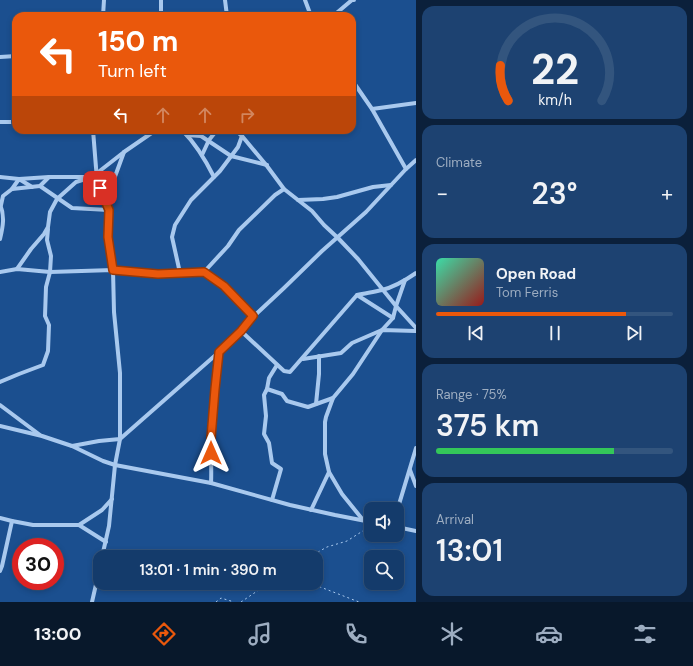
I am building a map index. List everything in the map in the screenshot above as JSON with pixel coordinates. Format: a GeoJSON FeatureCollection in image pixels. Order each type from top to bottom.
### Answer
{"type":"FeatureCollection","features":[{"type":"Feature","properties":{"kind":"street"},"geometry":{"type":"LineString","coordinates":[[103,12],[104,0]]}},
{"type":"Feature","properties":{"kind":"street"},"geometry":{"type":"LineString","coordinates":[[161,0],[161,12]]}},
{"type":"Feature","properties":{"kind":"street"},"geometry":{"type":"LineString","coordinates":[[225,0],[226,12]]}},
{"type":"Feature","properties":{"kind":"street"},"geometry":{"type":"LineString","coordinates":[[304,0],[309,12]]}},
{"type":"Feature","properties":{"kind":"street"},"geometry":{"type":"LineString","coordinates":[[338,12],[354,0]]}},
{"type":"Feature","properties":{"kind":"street"},"geometry":{"type":"LineString","coordinates":[[0,57],[12,56]]}},
{"type":"Feature","properties":{"kind":"street"},"geometry":{"type":"LineString","coordinates":[[356,86],[372,108],[406,169]]}},
{"type":"Feature","properties":{"kind":"street"},"geometry":{"type":"LineString","coordinates":[[372,108],[416,103]]}},
{"type":"Feature","properties":{"kind":"street"},"geometry":{"type":"LineString","coordinates":[[0,122],[12,122]]}},
{"type":"Feature","properties":{"kind":"street"},"geometry":{"type":"LineString","coordinates":[[93,134],[97,180],[109,210]]}},
{"type":"Feature","properties":{"kind":"street"},"geometry":{"type":"LineString","coordinates":[[0,382],[43,366],[48,351],[49,325],[45,316],[46,287],[50,272],[51,256],[47,240],[50,212],[57,198],[76,182],[92,178],[96,173],[150,134]]}},
{"type":"Feature","properties":{"kind":"street"},"geometry":{"type":"LineString","coordinates":[[202,155],[209,140],[214,134]]}},
{"type":"Feature","properties":{"kind":"street"},"geometry":{"type":"LineString","coordinates":[[240,134],[284,189],[312,211],[358,259],[416,328]]}},
{"type":"Feature","properties":{"kind":"street"},"geometry":{"type":"LineString","coordinates":[[187,135],[201,136],[231,156],[267,166]]}},
{"type":"Feature","properties":{"kind":"street"},"geometry":{"type":"LineString","coordinates":[[187,135],[202,155],[214,177]]}},
{"type":"Feature","properties":{"kind":"street"},"geometry":{"type":"LineString","coordinates":[[180,273],[172,237],[175,225],[191,200],[220,171],[238,147],[242,136]]}},
{"type":"Feature","properties":{"kind":"street"},"geometry":{"type":"LineString","coordinates":[[104,550],[109,526],[115,465],[120,439],[120,373],[114,312],[113,270],[108,237],[109,210],[113,182],[124,152]]}},
{"type":"Feature","properties":{"kind":"street"},"geometry":{"type":"LineString","coordinates":[[72,446],[120,439],[219,352],[241,331],[253,316],[366,212],[416,160]]}},
{"type":"Feature","properties":{"kind":"street"},"geometry":{"type":"LineString","coordinates":[[0,177],[19,179],[49,177],[92,178]]}},
{"type":"Feature","properties":{"kind":"street"},"geometry":{"type":"LineString","coordinates":[[12,189],[40,186],[49,177]]}},
{"type":"Feature","properties":{"kind":"street"},"geometry":{"type":"LineString","coordinates":[[19,179],[32,188]]}},
{"type":"Feature","properties":{"kind":"street"},"geometry":{"type":"LineString","coordinates":[[0,239],[3,227],[3,216],[0,204],[3,196],[12,189],[19,179]]}},
{"type":"Feature","properties":{"kind":"street"},"geometry":{"type":"LineString","coordinates":[[297,200],[337,197],[373,187],[391,185]]}},
{"type":"Feature","properties":{"kind":"street"},"geometry":{"type":"LineString","coordinates":[[40,186],[72,208],[109,210]]}},
{"type":"Feature","properties":{"kind":"street"},"geometry":{"type":"LineString","coordinates":[[204,272],[228,246],[239,230],[275,195],[284,189]]}},
{"type":"Feature","properties":{"kind":"street"},"geometry":{"type":"LineString","coordinates":[[17,269],[48,227]]}},
{"type":"Feature","properties":{"kind":"street"},"geometry":{"type":"LineString","coordinates":[[0,272],[17,269],[50,272],[113,270],[158,274],[204,272],[224,286],[253,316]]}},
{"type":"Feature","properties":{"kind":"street"},"geometry":{"type":"LineString","coordinates":[[241,331],[284,371],[290,372],[303,359],[357,295],[383,290],[416,273]]}},
{"type":"Feature","properties":{"kind":"street"},"geometry":{"type":"LineString","coordinates":[[363,520],[342,494],[329,472],[325,454],[325,422],[333,398],[353,374],[382,330],[393,318],[405,280]]}},
{"type":"Feature","properties":{"kind":"street"},"geometry":{"type":"LineString","coordinates":[[357,295],[393,318]]}},
{"type":"Feature","properties":{"kind":"street"},"geometry":{"type":"LineString","coordinates":[[303,359],[341,353],[352,343],[382,330],[416,331]]}},
{"type":"Feature","properties":{"kind":"street"},"geometry":{"type":"LineString","coordinates":[[211,483],[211,438],[219,352]]}},
{"type":"Feature","properties":{"kind":"street"},"geometry":{"type":"LineString","coordinates":[[316,404],[319,356]]}},
{"type":"Feature","properties":{"kind":"street"},"geometry":{"type":"LineString","coordinates":[[272,500],[281,469],[272,463],[269,443],[264,434],[266,416],[264,395],[269,378],[277,365]]}},
{"type":"Feature","properties":{"kind":"street"},"geometry":{"type":"LineString","coordinates":[[267,389],[282,394],[287,401],[308,407],[333,398]]}},
{"type":"Feature","properties":{"kind":"street"},"geometry":{"type":"LineString","coordinates":[[0,406],[42,436]]}},
{"type":"Feature","properties":{"kind":"street"},"geometry":{"type":"LineString","coordinates":[[0,426],[42,436],[72,446],[98,459],[115,465],[211,483],[312,510],[363,520]]}},
{"type":"Feature","properties":{"kind":"street"},"geometry":{"type":"LineString","coordinates":[[400,502],[416,448]]}},
{"type":"Feature","properties":{"kind":"street"},"geometry":{"type":"LineString","coordinates":[[410,470],[416,486]]}},
{"type":"Feature","properties":{"kind":"street"},"geometry":{"type":"LineString","coordinates":[[312,510],[329,472]]}},
{"type":"Feature","properties":{"kind":"street"},"geometry":{"type":"LineString","coordinates":[[79,525],[102,510],[112,498]]}},
{"type":"Feature","properties":{"kind":"street"},"geometry":{"type":"LineString","coordinates":[[0,518],[12,522],[33,525],[79,525],[106,542]]}},
{"type":"Feature","properties":{"kind":"street"},"geometry":{"type":"LineString","coordinates":[[0,571],[12,522]]}},
{"type":"Feature","properties":{"kind":"street"},"geometry":{"type":"LineString","coordinates":[[404,528],[416,531]]}},
{"type":"Feature","properties":{"kind":"street"},"geometry":{"type":"LineString","coordinates":[[92,602],[95,590]]}},
{"type":"Feature","properties":{"kind":"path"},"geometry":{"type":"LineString","coordinates":[[322,550],[347,541],[364,530]]}},
{"type":"Feature","properties":{"kind":"path"},"geometry":{"type":"LineString","coordinates":[[323,588],[359,602]]}},
{"type":"Feature","properties":{"kind":"path"},"geometry":{"type":"LineString","coordinates":[[241,602],[259,590]]}},
{"type":"Feature","properties":{"kind":"path"},"geometry":{"type":"LineString","coordinates":[[216,602],[221,598],[234,602]]}},
{"type":"Feature","properties":{"kind":"route"},"geometry":{"type":"LineString","coordinates":[[100,188],[109,210],[108,237],[113,270],[158,274],[204,272],[224,286],[253,316],[241,331],[219,352],[211,453]]}}]}
